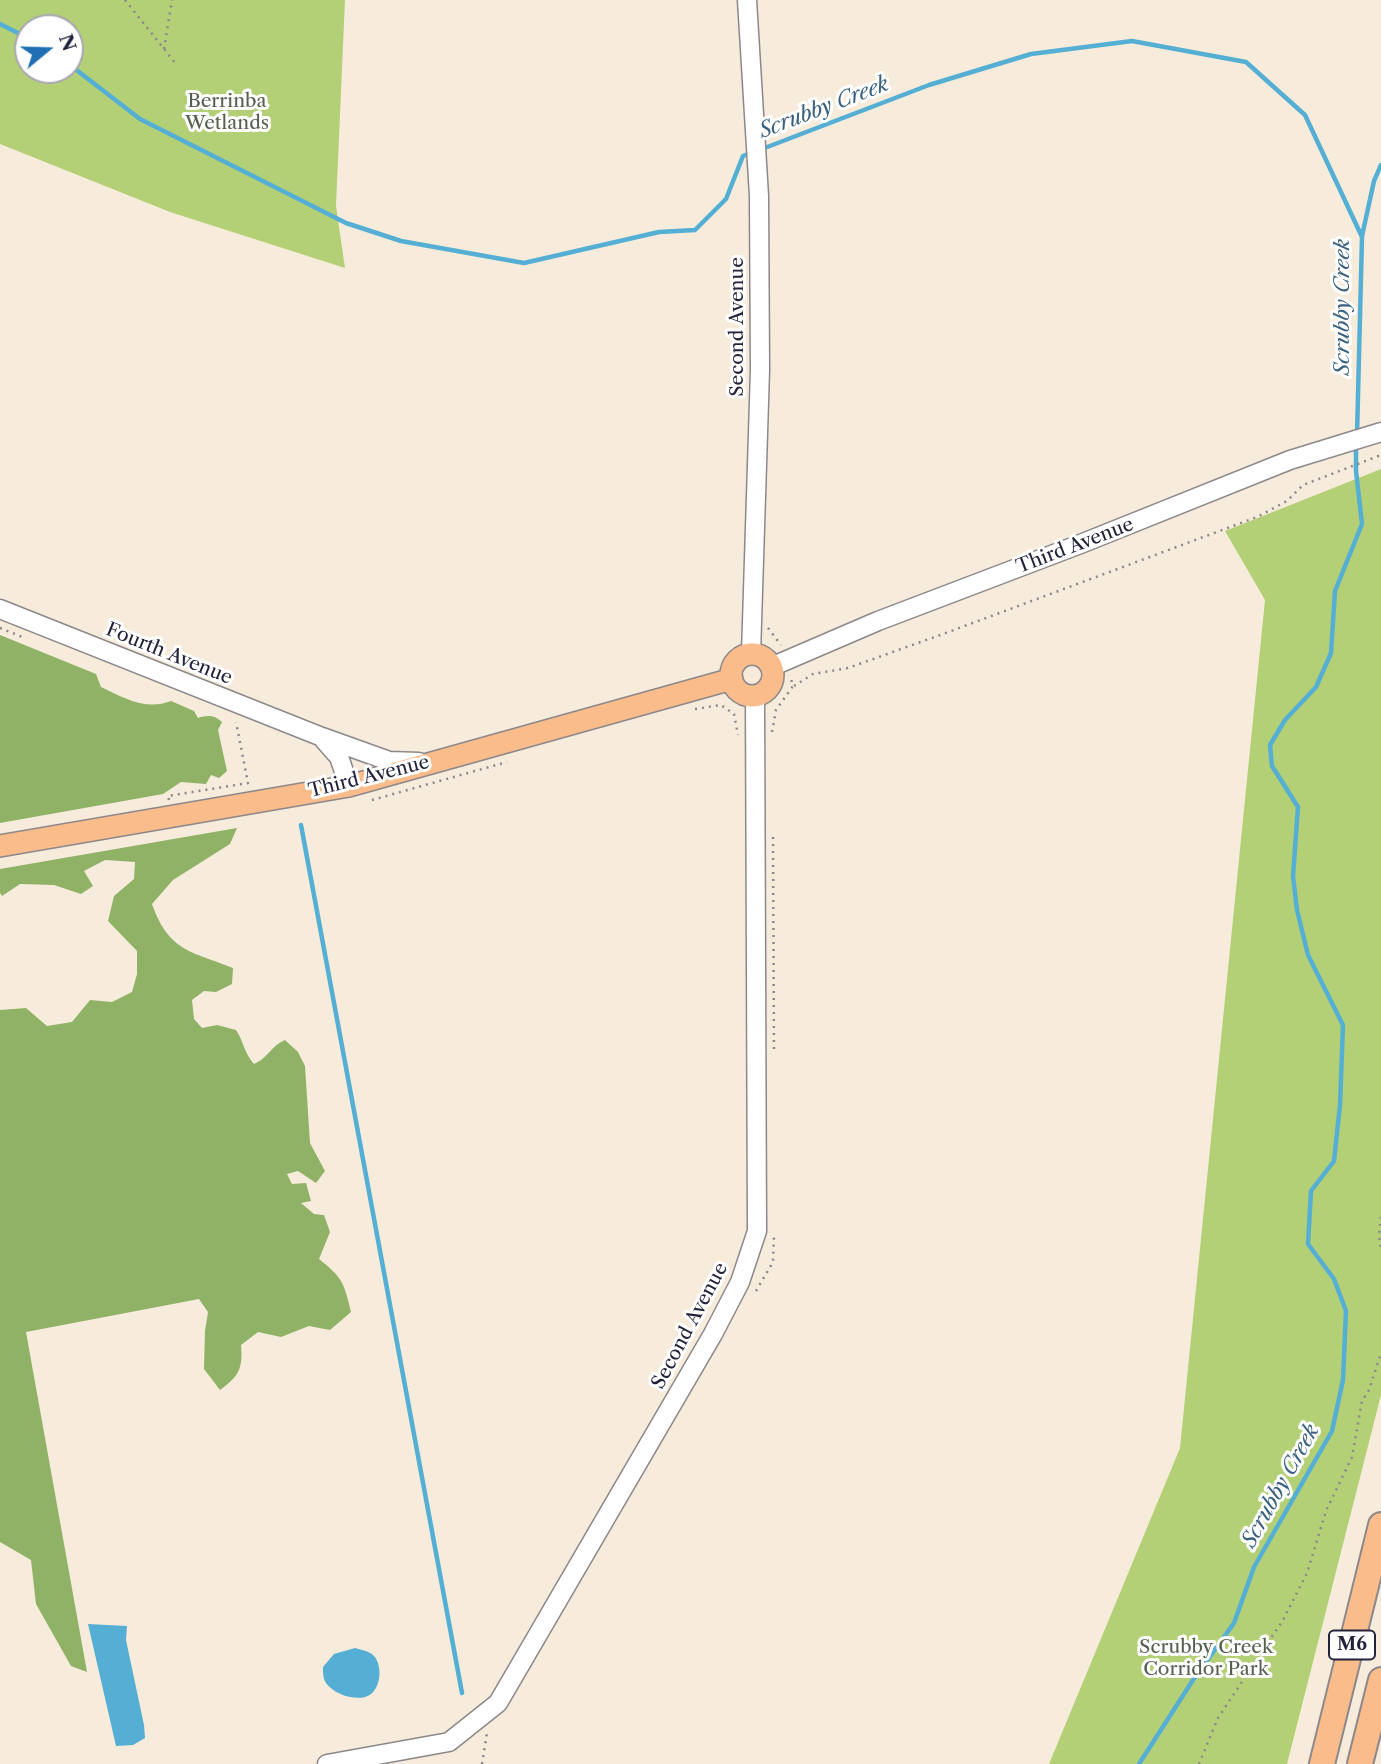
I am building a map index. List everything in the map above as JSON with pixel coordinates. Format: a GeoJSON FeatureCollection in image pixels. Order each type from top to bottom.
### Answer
{"type":"FeatureCollection","features":[{"type":"Feature","properties":{"kind":"highway","name":"M6"},"geometry":{"type":"LineString","coordinates":[[1322,1764],[1381,1525]]}},
{"type":"Feature","properties":{"kind":"highway","name":"M6"},"geometry":{"type":"LineString","coordinates":[[1360,1764],[1381,1680]]}},
{"type":"Feature","properties":{"kind":"main road"},"geometry":{"type":"LineString","coordinates":[[751,654],[760,656],[771,667],[771,683],[768,689],[755,696],[748,696],[737,690],[732,680],[736,662],[751,654]]}},
{"type":"Feature","properties":{"kind":"main road","name":"Third Avenue"},"geometry":{"type":"LineString","coordinates":[[0,846],[349,786],[732,680]]}},
{"type":"Feature","properties":{"kind":"street","name":"Second Avenue"},"geometry":{"type":"LineString","coordinates":[[747,0],[759,196],[760,370],[751,654]]}},
{"type":"Feature","properties":{"kind":"street","name":"Third Avenue"},"geometry":{"type":"LineString","coordinates":[[771,667],[878,621],[1290,460],[1381,432]]}},
{"type":"Feature","properties":{"kind":"street","name":"Fourth Avenue"},"geometry":{"type":"LineString","coordinates":[[0,609],[322,737],[389,761],[427,763]]}},
{"type":"Feature","properties":{"kind":"street","name":"Second Avenue"},"geometry":{"type":"LineString","coordinates":[[327,1764],[449,1742],[498,1703],[713,1334],[740,1282],[757,1231],[755,696]]}},
{"type":"Feature","properties":{"kind":"street"},"geometry":{"type":"LineString","coordinates":[[322,737],[339,757],[349,786]]}},
{"type":"Feature","properties":{"kind":"path"},"geometry":{"type":"LineString","coordinates":[[125,0],[176,64]]}},
{"type":"Feature","properties":{"kind":"path"},"geometry":{"type":"LineString","coordinates":[[164,48],[172,0]]}},
{"type":"Feature","properties":{"kind":"path"},"geometry":{"type":"LineString","coordinates":[[793,687],[813,674],[848,668],[1257,517],[1287,500],[1303,485],[1381,455]]}},
{"type":"Feature","properties":{"kind":"path"},"geometry":{"type":"LineString","coordinates":[[773,826],[774,1066]]}},
{"type":"Feature","properties":{"kind":"path"},"geometry":{"type":"LineString","coordinates":[[1381,1217],[1381,1250]]}},
{"type":"Feature","properties":{"kind":"path"},"geometry":{"type":"LineString","coordinates":[[751,1297],[773,1262],[774,1236]]}},
{"type":"Feature","properties":{"kind":"path"},"geometry":{"type":"LineString","coordinates":[[1199,1764],[1218,1718],[1283,1620],[1307,1573],[1326,1511],[1352,1457],[1362,1401],[1369,1390],[1381,1353]]}},
{"type":"Feature","properties":{"kind":"path"},"geometry":{"type":"LineString","coordinates":[[482,1764],[487,1732]]}},
{"type":"Feature","properties":{"kind":"green space","name":"Berrinba Wetlands"},"geometry":{"type":"Polygon","coordinates":[[[0,0],[345,0],[336,206],[345,268],[170,212],[0,144],[0,0]]]}},
{"type":"Feature","properties":{"kind":"green space","name":"Scrubby Creek Corridor Park"},"geometry":{"type":"Polygon","coordinates":[[[1381,469],[1381,1395],[1287,1764],[1049,1764],[1180,1448],[1265,600],[1225,531],[1381,469]]]}},
{"type":"Feature","properties":{"kind":"green space"},"geometry":{"type":"Polygon","coordinates":[[[0,635],[96,674],[101,687],[127,699],[153,705],[171,701],[194,711],[198,718],[216,718],[222,722],[218,730],[227,771],[219,778],[211,775],[206,784],[181,782],[163,794],[0,823],[0,635]]]}},
{"type":"Feature","properties":{"kind":"green space"},"geometry":{"type":"Polygon","coordinates":[[[237,828],[230,844],[173,880],[152,904],[166,932],[174,941],[193,953],[233,968],[232,984],[216,992],[204,991],[192,1000],[194,1019],[202,1028],[217,1025],[236,1030],[254,1064],[285,1040],[298,1052],[305,1066],[310,1143],[325,1171],[316,1183],[298,1171],[287,1174],[292,1184],[306,1183],[311,1201],[301,1203],[314,1214],[324,1215],[330,1232],[319,1259],[341,1282],[351,1312],[330,1330],[309,1326],[281,1337],[258,1332],[241,1345],[238,1371],[220,1390],[204,1369],[208,1312],[199,1299],[26,1332],[87,1672],[71,1666],[36,1604],[31,1560],[0,1542],[0,1010],[26,1008],[47,1026],[72,1022],[90,1000],[112,1002],[132,992],[137,974],[137,951],[108,921],[114,896],[134,879],[135,862],[105,860],[84,871],[93,886],[81,894],[54,885],[20,884],[2,896],[0,869],[237,828]]]}},
{"type":"Feature","properties":{"kind":"water"},"geometry":{"type":"Polygon","coordinates":[[[88,1624],[127,1626],[126,1640],[145,1738],[133,1745],[116,1746],[88,1624]]]}},
{"type":"Feature","properties":{"kind":"water"},"geometry":{"type":"Polygon","coordinates":[[[355,1648],[373,1655],[379,1671],[379,1681],[374,1691],[360,1698],[335,1691],[326,1683],[323,1675],[323,1667],[334,1654],[355,1648]]]}},
{"type":"Feature","properties":{"kind":"waterway","name":"Scrubby Creek"},"geometry":{"type":"LineString","coordinates":[[0,24],[14,31]]}},
{"type":"Feature","properties":{"kind":"waterway","name":"Scrubby Creek"},"geometry":{"type":"LineString","coordinates":[[762,149],[929,85],[1031,54],[1132,41],[1246,62],[1305,115],[1362,237],[1357,435]]}},
{"type":"Feature","properties":{"kind":"waterway","name":"Scrubby Creek"},"geometry":{"type":"LineString","coordinates":[[84,76],[140,119],[346,223],[401,241],[524,263],[659,232],[695,230],[726,199],[743,156],[753,152]]}},
{"type":"Feature","properties":{"kind":"waterway"},"geometry":{"type":"LineString","coordinates":[[1362,236],[1374,181],[1381,165]]}},
{"type":"Feature","properties":{"kind":"waterway","name":"Scrubby Creek"},"geometry":{"type":"LineString","coordinates":[[1139,1764],[1193,1680],[1234,1623],[1254,1567],[1332,1431],[1343,1380],[1346,1311],[1334,1279],[1308,1244],[1311,1191],[1334,1161],[1340,1105],[1343,1025],[1308,955],[1297,910],[1293,876],[1298,807],[1272,766],[1270,745],[1285,720],[1316,687],[1331,653],[1335,591],[1362,524],[1356,443]]}},
{"type":"Feature","properties":{"kind":"waterway"},"geometry":{"type":"LineString","coordinates":[[301,825],[462,1693]]}}]}
